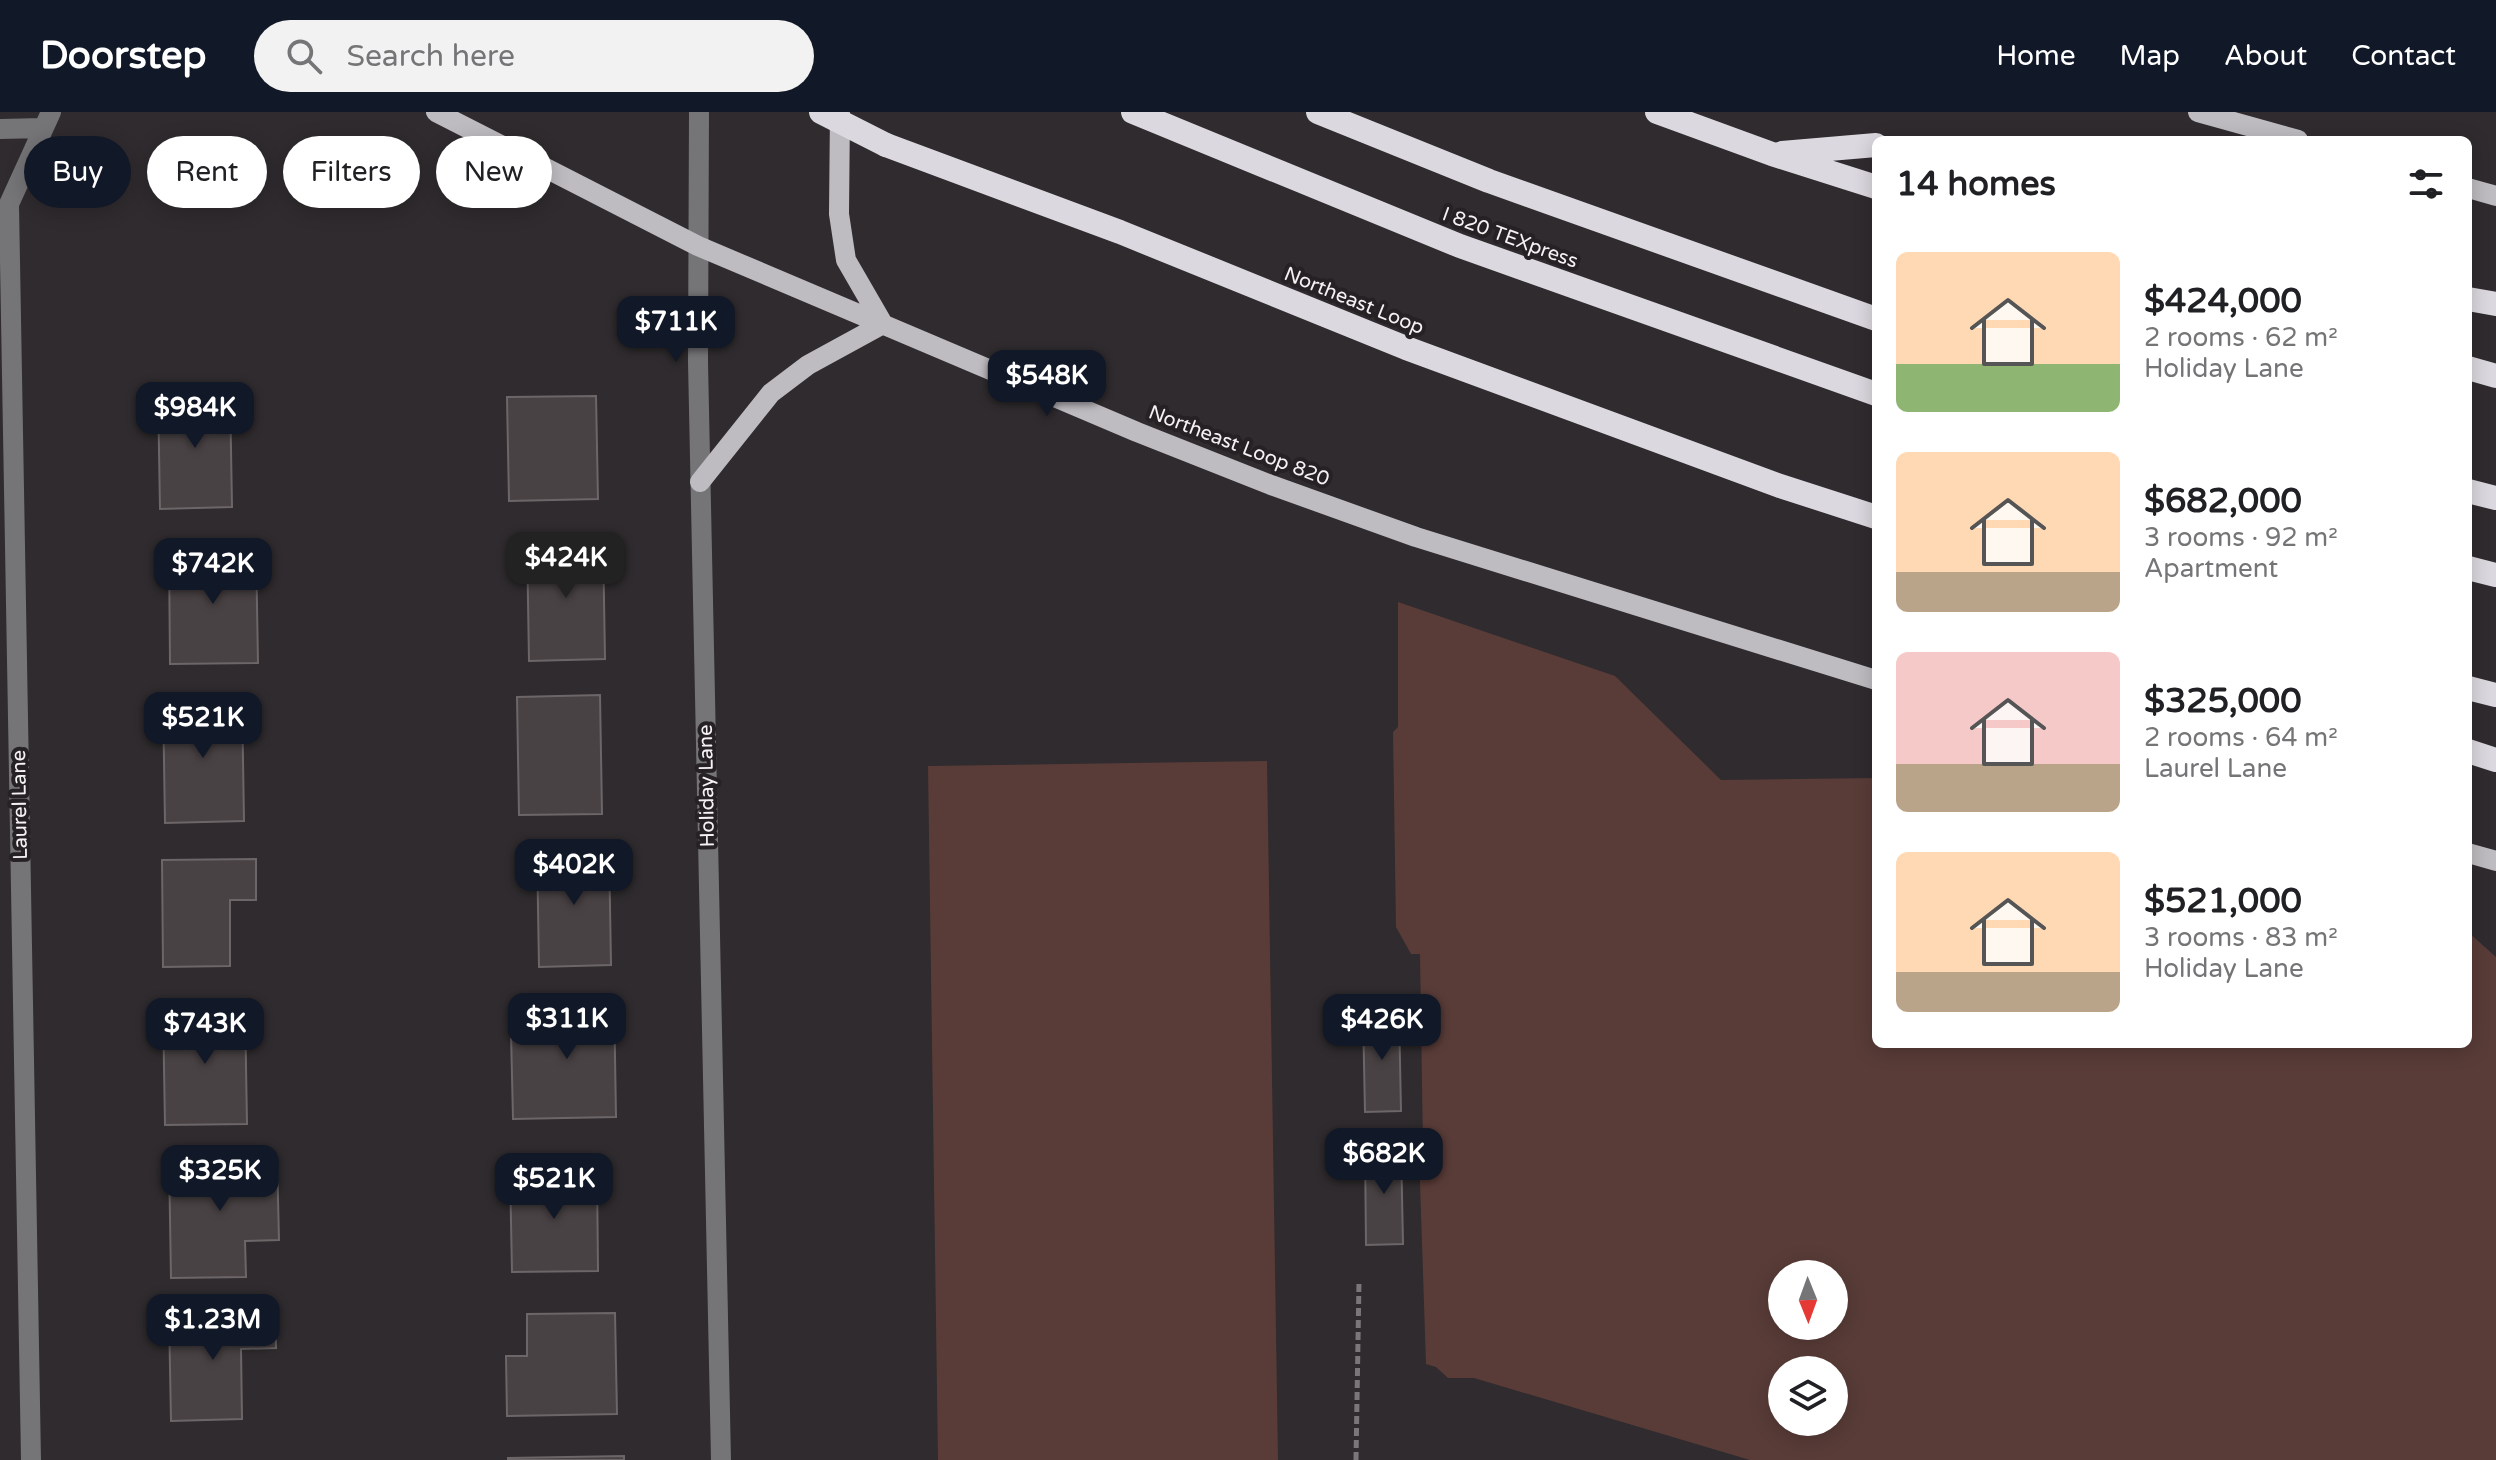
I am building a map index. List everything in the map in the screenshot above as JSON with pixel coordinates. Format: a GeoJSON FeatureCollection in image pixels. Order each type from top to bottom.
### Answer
{"type":"FeatureCollection","features":[{"type":"Feature","properties":{"kind":"highway","name":"Northeast Loop"},"geometry":{"type":"LineString","coordinates":[[821,112],[886,145],[1120,232],[1406,348],[1780,486],[1872,516]]}},
{"type":"Feature","properties":{"kind":"highway","name":"I 820 TEXpress"},"geometry":{"type":"LineString","coordinates":[[1133,112],[1460,246],[1872,393]]}},
{"type":"Feature","properties":{"kind":"highway"},"geometry":{"type":"LineString","coordinates":[[1318,112],[1489,181],[1872,318]]}},
{"type":"Feature","properties":{"kind":"highway"},"geometry":{"type":"LineString","coordinates":[[1657,112],[1772,154],[1872,186]]}},
{"type":"Feature","properties":{"kind":"highway"},"geometry":{"type":"LineString","coordinates":[[1772,154],[1872,145]]}},
{"type":"Feature","properties":{"kind":"highway"},"geometry":{"type":"LineString","coordinates":[[2472,300],[2496,304]]}},
{"type":"Feature","properties":{"kind":"highway"},"geometry":{"type":"LineString","coordinates":[[2472,369],[2496,376]]}},
{"type":"Feature","properties":{"kind":"highway"},"geometry":{"type":"LineString","coordinates":[[2472,492],[2496,498]]}},
{"type":"Feature","properties":{"kind":"highway"},"geometry":{"type":"LineString","coordinates":[[2472,569],[2496,575]]}},
{"type":"Feature","properties":{"kind":"highway"},"geometry":{"type":"LineString","coordinates":[[2472,689],[2496,695]]}},
{"type":"Feature","properties":{"kind":"highway"},"geometry":{"type":"LineString","coordinates":[[2472,752],[2496,760]]}},
{"type":"Feature","properties":{"kind":"main road","name":"Northeast Loop 820"},"geometry":{"type":"LineString","coordinates":[[436,112],[698,246],[1137,432],[1271,485],[1416,537],[1872,679]]}},
{"type":"Feature","properties":{"kind":"main road"},"geometry":{"type":"LineString","coordinates":[[700,482],[771,393],[808,365],[883,324],[846,260],[839,214],[840,112]]}},
{"type":"Feature","properties":{"kind":"main road"},"geometry":{"type":"LineString","coordinates":[[2198,112],[2284,136]]}},
{"type":"Feature","properties":{"kind":"main road"},"geometry":{"type":"LineString","coordinates":[[2472,189],[2496,196]]}},
{"type":"Feature","properties":{"kind":"main road"},"geometry":{"type":"LineString","coordinates":[[2472,854],[2496,861]]}},
{"type":"Feature","properties":{"kind":"street","name":"Holiday Lane"},"geometry":{"type":"LineString","coordinates":[[699,112],[700,482],[721,1460]]}},
{"type":"Feature","properties":{"kind":"street"},"geometry":{"type":"LineString","coordinates":[[0,129],[47,120]]}},
{"type":"Feature","properties":{"kind":"street","name":"Laurel Lane"},"geometry":{"type":"LineString","coordinates":[[31,1460],[9,204],[47,120]]}},
{"type":"Feature","properties":{"kind":"path"},"geometry":{"type":"LineString","coordinates":[[1356,1460],[1359,1281]]}},
{"type":"Feature","properties":{"kind":"shaded area"},"geometry":{"type":"Polygon","coordinates":[[[1398,602],[1615,676],[1721,780],[1872,778],[1872,1048],[2472,1048],[2472,936],[2496,957],[2496,1460],[1750,1460],[1474,1378],[1448,1378],[1436,1367],[1426,1364],[1419,1152],[1423,1148],[1420,954],[1411,954],[1396,927],[1393,732],[1398,727],[1398,602]]]}},
{"type":"Feature","properties":{"kind":"shaded area"},"geometry":{"type":"Polygon","coordinates":[[[1267,761],[1278,1460],[938,1460],[928,766],[1267,761]]]}},
{"type":"Feature","properties":{"kind":"building"},"geometry":{"type":"Polygon","coordinates":[[[230,391],[232,507],[160,509],[158,392],[230,391]]]}},
{"type":"Feature","properties":{"kind":"building"},"geometry":{"type":"Polygon","coordinates":[[[596,396],[598,499],[509,501],[507,397],[596,396]]]}},
{"type":"Feature","properties":{"kind":"building"},"geometry":{"type":"Polygon","coordinates":[[[603,539],[605,659],[529,661],[527,541],[603,539]]]}},
{"type":"Feature","properties":{"kind":"building"},"geometry":{"type":"Polygon","coordinates":[[[169,548],[256,548],[258,663],[170,664],[169,548]]]}},
{"type":"Feature","properties":{"kind":"building"},"geometry":{"type":"Polygon","coordinates":[[[600,695],[602,814],[519,815],[517,697],[600,695]]]}},
{"type":"Feature","properties":{"kind":"building"},"geometry":{"type":"Polygon","coordinates":[[[242,698],[244,821],[165,823],[163,699],[242,698]]]}},
{"type":"Feature","properties":{"kind":"building"},"geometry":{"type":"Polygon","coordinates":[[[609,847],[611,965],[539,967],[537,848],[609,847]]]}},
{"type":"Feature","properties":{"kind":"building"},"geometry":{"type":"Polygon","coordinates":[[[256,859],[256,900],[230,900],[230,966],[163,967],[162,860],[256,859]]]}},
{"type":"Feature","properties":{"kind":"building"},"geometry":{"type":"Polygon","coordinates":[[[614,996],[616,1117],[513,1119],[511,1033],[542,1033],[541,997],[614,996]]]}},
{"type":"Feature","properties":{"kind":"building"},"geometry":{"type":"Polygon","coordinates":[[[245,1008],[247,1124],[165,1125],[163,1009],[245,1008]]]}},
{"type":"Feature","properties":{"kind":"building"},"geometry":{"type":"Polygon","coordinates":[[[1399,1013],[1401,1111],[1365,1112],[1363,1014],[1399,1013]]]}},
{"type":"Feature","properties":{"kind":"building"},"geometry":{"type":"Polygon","coordinates":[[[1401,1146],[1403,1244],[1366,1245],[1365,1147],[1401,1146]]]}},
{"type":"Feature","properties":{"kind":"building"},"geometry":{"type":"Polygon","coordinates":[[[277,1156],[279,1240],[245,1241],[246,1277],[171,1278],[169,1158],[277,1156]]]}},
{"type":"Feature","properties":{"kind":"building"},"geometry":{"type":"Polygon","coordinates":[[[597,1169],[598,1271],[512,1272],[510,1171],[597,1169]]]}},
{"type":"Feature","properties":{"kind":"building"},"geometry":{"type":"Polygon","coordinates":[[[615,1313],[617,1414],[507,1416],[506,1356],[527,1356],[527,1314],[615,1313]]]}},
{"type":"Feature","properties":{"kind":"building"},"geometry":{"type":"Polygon","coordinates":[[[275,1314],[276,1348],[241,1349],[242,1419],[171,1421],[169,1315],[275,1314]]]}},
{"type":"Feature","properties":{"kind":"building"},"geometry":{"type":"Polygon","coordinates":[[[624,1456],[624,1460],[508,1460],[508,1458],[624,1456]]]}}]}
